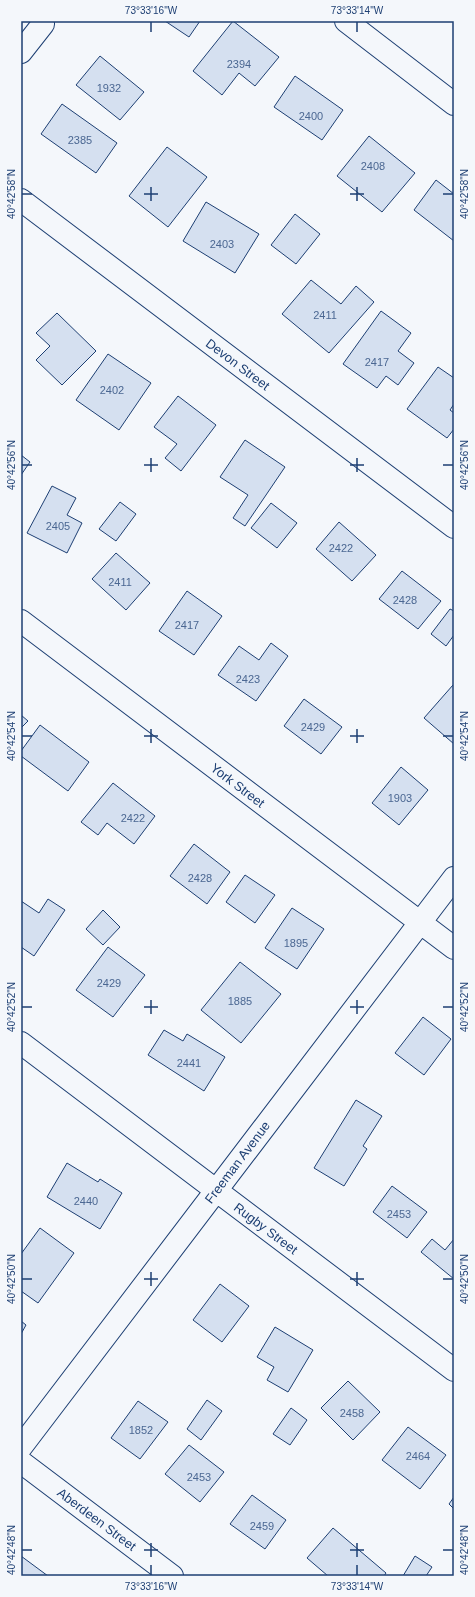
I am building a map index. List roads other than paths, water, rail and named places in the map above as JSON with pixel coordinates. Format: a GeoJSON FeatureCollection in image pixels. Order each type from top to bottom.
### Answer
{"type":"FeatureCollection","features":[{"type":"Feature","properties":{"kind":"street"},"geometry":{"type":"LineString","coordinates":[[346,21],[454,104]]}},
{"type":"Feature","properties":{"kind":"street"},"geometry":{"type":"LineString","coordinates":[[21,52],[43,24]]}},
{"type":"Feature","properties":{"kind":"street","name":"Devon Street"},"geometry":{"type":"LineString","coordinates":[[21,200],[454,527]]}},
{"type":"Feature","properties":{"kind":"street","name":"York Street"},"geometry":{"type":"LineString","coordinates":[[21,621],[454,948]]}},
{"type":"Feature","properties":{"kind":"street","name":"Freeman Avenue"},"geometry":{"type":"LineString","coordinates":[[21,1447],[454,878]]}},
{"type":"Feature","properties":{"kind":"street","name":"Rugby Street"},"geometry":{"type":"LineString","coordinates":[[21,1042],[454,1370]]}},
{"type":"Feature","properties":{"kind":"street","name":"Aberdeen Street"},"geometry":{"type":"LineString","coordinates":[[21,1462],[172,1576]]}}]}
